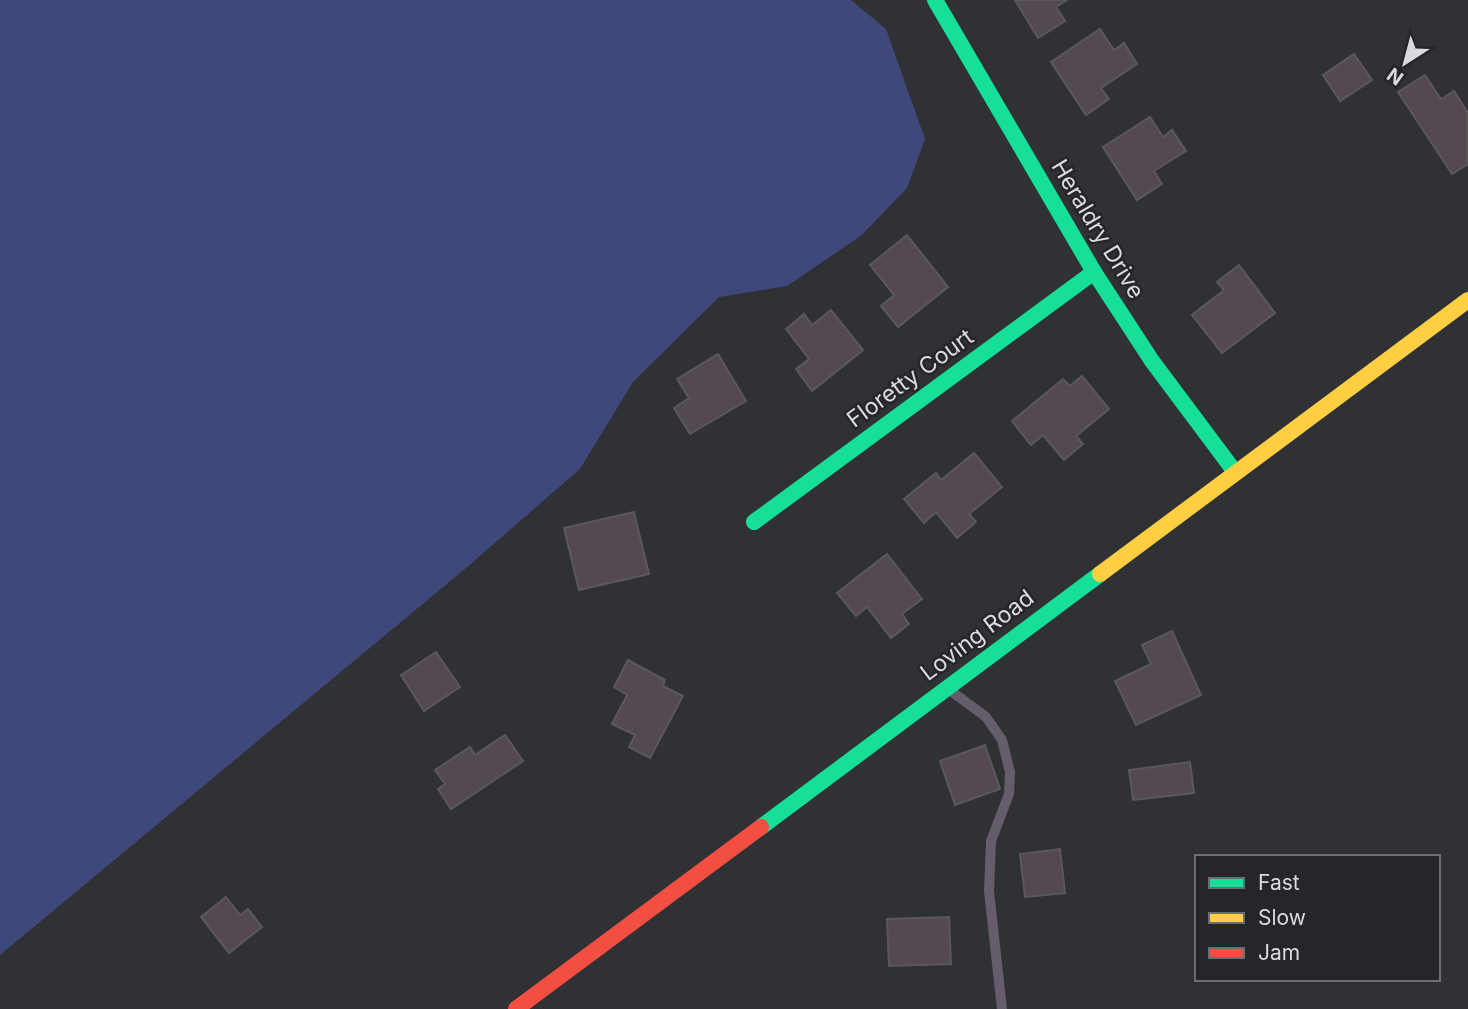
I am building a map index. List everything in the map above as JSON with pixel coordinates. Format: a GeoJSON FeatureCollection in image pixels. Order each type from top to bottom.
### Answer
{"type":"FeatureCollection","features":[{"type":"Feature","properties":{"kind":"street","name":"Heraldry Drive"},"geometry":{"type":"LineString","coordinates":[[935,0],[1094,272],[1152,361],[1235,472]]}},
{"type":"Feature","properties":{"kind":"street","name":"Floretty Court"},"geometry":{"type":"LineString","coordinates":[[754,522],[1094,272]]}},
{"type":"Feature","properties":{"kind":"street","name":"Loving Road"},"geometry":{"type":"LineString","coordinates":[[516,1009],[1468,300]]}},
{"type":"Feature","properties":{"kind":"lane"},"geometry":{"type":"LineString","coordinates":[[945,687],[986,717],[1002,740],[1010,772],[1009,794],[991,841],[989,891],[1002,1009]]}},
{"type":"Feature","properties":{"kind":"shaded area"},"geometry":{"type":"Polygon","coordinates":[[[0,0],[851,0],[886,29],[925,139],[907,188],[862,235],[787,286],[719,297],[633,382],[580,469],[466,568],[0,955],[0,0]]]}},
{"type":"Feature","properties":{"kind":"building"},"geometry":{"type":"Polygon","coordinates":[[[1015,0],[1067,0],[1056,7],[1065,21],[1038,38],[1015,0]]]}},
{"type":"Feature","properties":{"kind":"building"},"geometry":{"type":"Polygon","coordinates":[[[1100,29],[1114,50],[1124,43],[1137,64],[1101,88],[1109,99],[1086,115],[1051,62],[1100,29]]]}},
{"type":"Feature","properties":{"kind":"building"},"geometry":{"type":"Polygon","coordinates":[[[1354,54],[1372,80],[1340,101],[1323,75],[1354,54]]]}},
{"type":"Feature","properties":{"kind":"building"},"geometry":{"type":"Polygon","coordinates":[[[1425,75],[1441,99],[1454,91],[1468,113],[1468,164],[1452,174],[1398,92],[1425,75]]]}},
{"type":"Feature","properties":{"kind":"building"},"geometry":{"type":"Polygon","coordinates":[[[1150,117],[1163,137],[1172,130],[1186,151],[1154,171],[1162,184],[1137,200],[1103,147],[1150,117]]]}},
{"type":"Feature","properties":{"kind":"building"},"geometry":{"type":"Polygon","coordinates":[[[907,235],[948,287],[898,327],[881,306],[894,295],[870,265],[907,235]]]}},
{"type":"Feature","properties":{"kind":"building"},"geometry":{"type":"Polygon","coordinates":[[[1239,265],[1275,313],[1222,353],[1192,315],[1224,290],[1217,282],[1239,265]]]}},
{"type":"Feature","properties":{"kind":"building"},"geometry":{"type":"Polygon","coordinates":[[[831,310],[863,350],[812,391],[796,369],[809,359],[786,329],[804,314],[812,325],[831,310]]]}},
{"type":"Feature","properties":{"kind":"building"},"geometry":{"type":"Polygon","coordinates":[[[718,354],[746,401],[690,434],[674,408],[689,398],[677,379],[718,354]]]}},
{"type":"Feature","properties":{"kind":"building"},"geometry":{"type":"Polygon","coordinates":[[[1082,376],[1109,409],[1076,436],[1083,444],[1064,460],[1043,435],[1031,445],[1012,421],[1063,379],[1070,386],[1082,376]]]}},
{"type":"Feature","properties":{"kind":"building"},"geometry":{"type":"Polygon","coordinates":[[[974,453],[1002,487],[969,514],[976,522],[957,538],[936,512],[924,523],[904,499],[936,473],[941,480],[974,453]]]}},
{"type":"Feature","properties":{"kind":"building"},"geometry":{"type":"Polygon","coordinates":[[[634,512],[649,574],[579,590],[564,528],[634,512]]]}},
{"type":"Feature","properties":{"kind":"building"},"geometry":{"type":"Polygon","coordinates":[[[887,554],[922,599],[902,614],[909,624],[891,638],[867,607],[856,616],[837,593],[887,554]]]}},
{"type":"Feature","properties":{"kind":"building"},"geometry":{"type":"Polygon","coordinates":[[[1172,631],[1201,695],[1136,725],[1115,681],[1151,664],[1142,645],[1172,631]]]}},
{"type":"Feature","properties":{"kind":"building"},"geometry":{"type":"Polygon","coordinates":[[[436,652],[460,687],[424,711],[401,675],[436,652]]]}},
{"type":"Feature","properties":{"kind":"building"},"geometry":{"type":"Polygon","coordinates":[[[628,660],[665,680],[663,686],[683,696],[650,758],[629,747],[635,735],[612,724],[627,695],[614,687],[628,660]]]}},
{"type":"Feature","properties":{"kind":"building"},"geometry":{"type":"Polygon","coordinates":[[[505,735],[523,761],[451,809],[438,789],[445,784],[435,770],[470,747],[475,755],[505,735]]]}},
{"type":"Feature","properties":{"kind":"building"},"geometry":{"type":"Polygon","coordinates":[[[985,745],[1000,789],[955,805],[940,761],[985,745]]]}},
{"type":"Feature","properties":{"kind":"building"},"geometry":{"type":"Polygon","coordinates":[[[1190,762],[1194,793],[1133,800],[1129,770],[1190,762]]]}},
{"type":"Feature","properties":{"kind":"building"},"geometry":{"type":"Polygon","coordinates":[[[1060,849],[1065,893],[1025,897],[1020,854],[1060,849]]]}},
{"type":"Feature","properties":{"kind":"building"},"geometry":{"type":"Polygon","coordinates":[[[226,897],[240,915],[248,909],[262,927],[229,953],[201,917],[226,897]]]}},
{"type":"Feature","properties":{"kind":"building"},"geometry":{"type":"Polygon","coordinates":[[[949,917],[951,964],[889,966],[887,919],[949,917]]]}},
{"type":"Feature","properties":{"kind":"traffic: fast"},"geometry":{"type":"LineString","coordinates":[[935,0],[1094,272],[1152,361],[1235,472]]}},
{"type":"Feature","properties":{"kind":"traffic: fast"},"geometry":{"type":"LineString","coordinates":[[754,522],[1094,272]]}},
{"type":"Feature","properties":{"kind":"traffic: fast"},"geometry":{"type":"LineString","coordinates":[[761,827],[1100,574]]}},
{"type":"Feature","properties":{"kind":"traffic: slow"},"geometry":{"type":"LineString","coordinates":[[1100,574],[1468,300]]}},
{"type":"Feature","properties":{"kind":"traffic: jam"},"geometry":{"type":"LineString","coordinates":[[516,1009],[761,827]]}}]}
